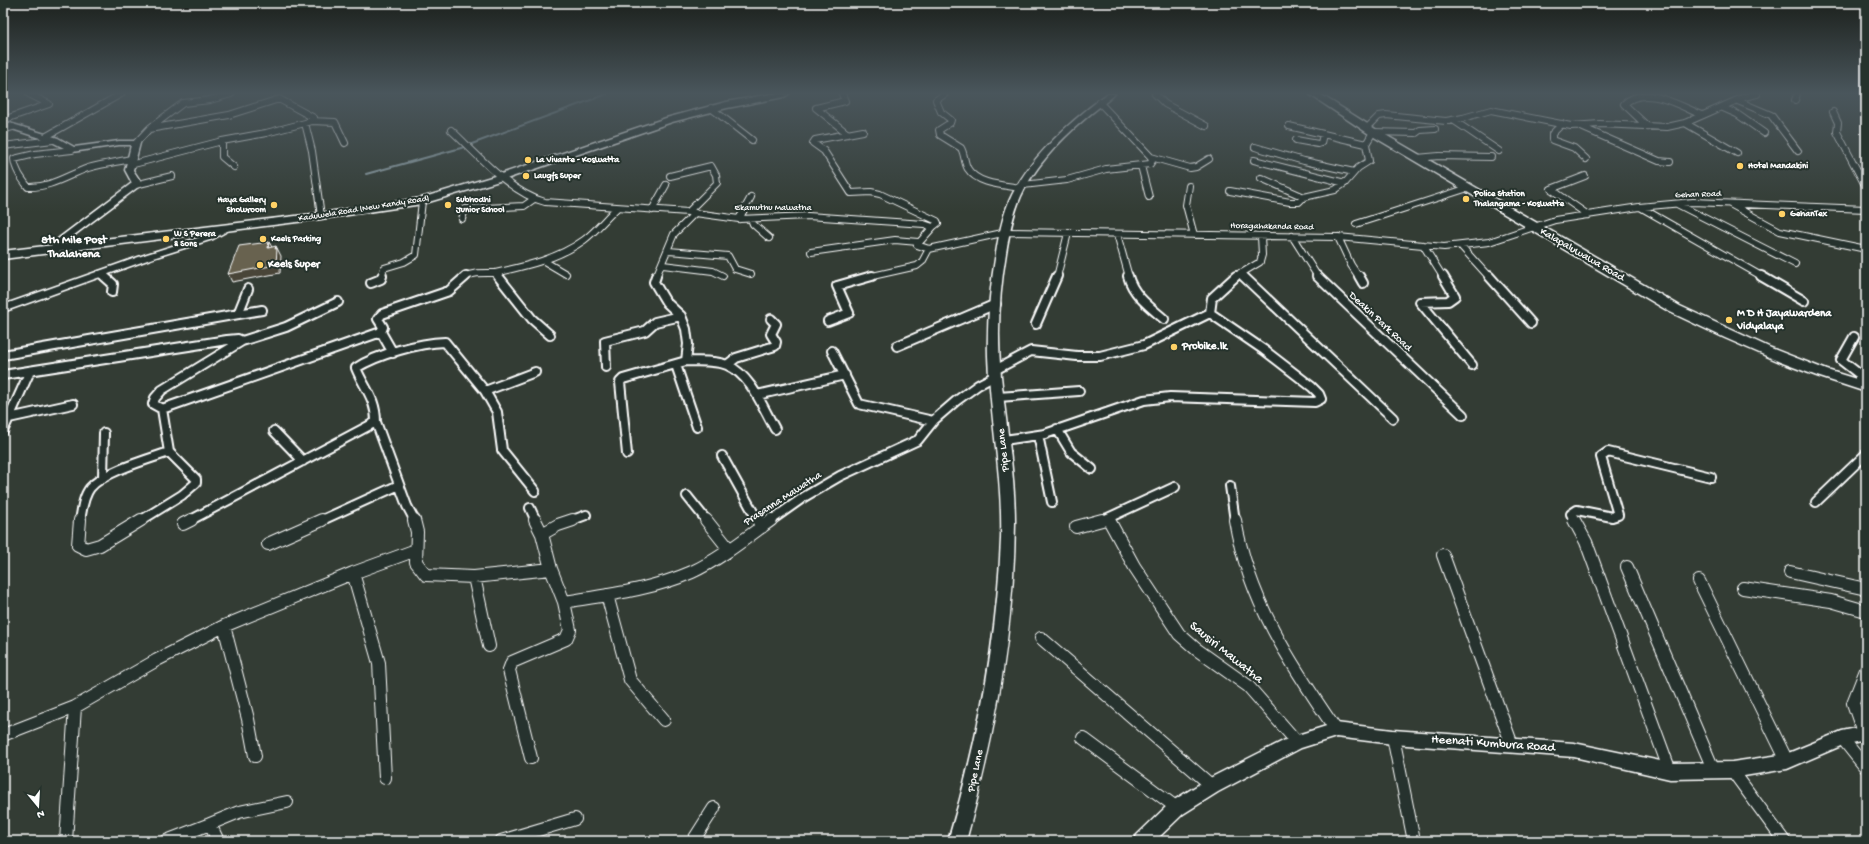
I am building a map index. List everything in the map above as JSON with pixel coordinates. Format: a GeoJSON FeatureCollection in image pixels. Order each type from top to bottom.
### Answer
{"type":"FeatureCollection","features":[{"type":"Feature","properties":{"kind":"main road","name":"Kaduwela Road (New Kandy Road)"},"geometry":{"type":"LineString","coordinates":[[3,255],[321,216],[422,201],[502,177],[626,133]]}},
{"type":"Feature","properties":{"kind":"main road","name":"Kalapaluwawa Road"},"geometry":{"type":"LineString","coordinates":[[1376,133],[1646,292],[1716,330],[1824,374],[1863,386]]}},
{"type":"Feature","properties":{"kind":"street"},"geometry":{"type":"LineString","coordinates":[[34,133],[55,140],[72,150]]}},
{"type":"Feature","properties":{"kind":"street"},"geometry":{"type":"LineString","coordinates":[[45,137],[51,133]]}},
{"type":"Feature","properties":{"kind":"street"},"geometry":{"type":"LineString","coordinates":[[135,185],[137,182],[129,170],[136,143],[145,133]]}},
{"type":"Feature","properties":{"kind":"street"},"geometry":{"type":"LineString","coordinates":[[136,143],[119,143],[46,154],[24,155],[14,159],[14,162],[20,177],[28,187],[33,188],[43,186],[84,169],[131,162],[222,141],[264,133]]}},
{"type":"Feature","properties":{"kind":"street"},"geometry":{"type":"LineString","coordinates":[[308,133],[312,151],[321,216]]}},
{"type":"Feature","properties":{"kind":"street"},"geometry":{"type":"LineString","coordinates":[[340,133],[344,143]]}},
{"type":"Feature","properties":{"kind":"street","name":"Ekamuthu Mawatha"},"geometry":{"type":"LineString","coordinates":[[455,133],[502,177],[534,199],[545,202],[692,212],[739,219],[808,216],[924,224],[933,227]]}},
{"type":"Feature","properties":{"kind":"street"},"geometry":{"type":"LineString","coordinates":[[744,133],[752,140]]}},
{"type":"Feature","properties":{"kind":"street"},"geometry":{"type":"LineString","coordinates":[[811,252],[895,240],[918,242],[938,223],[937,221],[880,194],[871,192],[851,193],[824,151],[813,143],[816,140],[851,133]]}},
{"type":"Feature","properties":{"kind":"street"},"geometry":{"type":"LineString","coordinates":[[940,133],[940,135],[957,144],[962,150],[964,162],[973,175],[994,183],[1022,187],[1067,180],[1106,169],[1150,164],[1152,161],[1151,157]]}},
{"type":"Feature","properties":{"kind":"street","name":"Pipe Lane"},"geometry":{"type":"LineString","coordinates":[[957,841],[973,787],[998,662],[1007,564],[1008,482],[995,373],[996,304],[1001,251],[1015,199],[1022,187],[1065,133]]}},
{"type":"Feature","properties":{"kind":"street"},"geometry":{"type":"LineString","coordinates":[[1129,133],[1151,157],[1190,168],[1196,167],[1209,159]]}},
{"type":"Feature","properties":{"kind":"street"},"geometry":{"type":"LineString","coordinates":[[1230,191],[1290,202],[1299,202],[1304,197],[1335,190],[1358,168],[1369,161],[1370,159],[1366,144],[1369,133]]}},
{"type":"Feature","properties":{"kind":"street"},"geometry":{"type":"LineString","coordinates":[[1473,133],[1499,151]]}},
{"type":"Feature","properties":{"kind":"street"},"geometry":{"type":"LineString","coordinates":[[1553,133],[1552,140],[1574,148],[1586,159]]}},
{"type":"Feature","properties":{"kind":"street"},"geometry":{"type":"LineString","coordinates":[[1594,133],[1659,161],[1670,162]]}},
{"type":"Feature","properties":{"kind":"street"},"geometry":{"type":"LineString","coordinates":[[1703,133],[1737,153]]}},
{"type":"Feature","properties":{"kind":"street"},"geometry":{"type":"LineString","coordinates":[[1785,133],[1798,151]]}},
{"type":"Feature","properties":{"kind":"street"},"geometry":{"type":"LineString","coordinates":[[1838,133],[1866,186]]}},
{"type":"Feature","properties":{"kind":"street"},"geometry":{"type":"LineString","coordinates":[[1296,140],[1318,144],[1321,143],[1323,134],[1366,144]]}},
{"type":"Feature","properties":{"kind":"street"},"geometry":{"type":"LineString","coordinates":[[3,146],[55,140]]}},
{"type":"Feature","properties":{"kind":"street"},"geometry":{"type":"LineString","coordinates":[[222,141],[222,157],[234,167]]}},
{"type":"Feature","properties":{"kind":"street"},"geometry":{"type":"LineString","coordinates":[[1255,147],[1304,161],[1354,172]]}},
{"type":"Feature","properties":{"kind":"street"},"geometry":{"type":"LineString","coordinates":[[1417,158],[1439,156],[1491,157]]}},
{"type":"Feature","properties":{"kind":"street"},"geometry":{"type":"LineString","coordinates":[[1254,160],[1345,182]]}},
{"type":"Feature","properties":{"kind":"street"},"geometry":{"type":"LineString","coordinates":[[670,176],[711,166],[716,175],[717,183],[674,234],[669,251],[654,282],[666,302],[681,316],[686,329],[688,344],[686,361]]}},
{"type":"Feature","properties":{"kind":"street"},"geometry":{"type":"LineString","coordinates":[[1141,166],[1149,197]]}},
{"type":"Feature","properties":{"kind":"street"},"geometry":{"type":"LineString","coordinates":[[55,248],[62,240],[135,185],[172,176]]}},
{"type":"Feature","properties":{"kind":"street"},"geometry":{"type":"LineString","coordinates":[[1585,176],[1551,189],[1588,215]]}},
{"type":"Feature","properties":{"kind":"street"},"geometry":{"type":"LineString","coordinates":[[1261,178],[1304,197]]}},
{"type":"Feature","properties":{"kind":"street"},"geometry":{"type":"LineString","coordinates":[[652,210],[666,185]]}},
{"type":"Feature","properties":{"kind":"street"},"geometry":{"type":"LineString","coordinates":[[1189,186],[1185,197],[1185,207],[1194,235]]}},
{"type":"Feature","properties":{"kind":"street"},"geometry":{"type":"LineString","coordinates":[[1356,224],[1468,188]]}},
{"type":"Feature","properties":{"kind":"street"},"geometry":{"type":"LineString","coordinates":[[739,219],[751,197]]}},
{"type":"Feature","properties":{"kind":"street"},"geometry":{"type":"LineString","coordinates":[[462,219],[465,210],[524,206],[534,199]]}},
{"type":"Feature","properties":{"kind":"street"},"geometry":{"type":"LineString","coordinates":[[371,283],[381,279],[384,268],[404,262],[416,255],[422,201]]}},
{"type":"Feature","properties":{"kind":"street","name":"Gehan Road"},"geometry":{"type":"LineString","coordinates":[[1533,226],[1555,220],[1640,207],[1693,202],[1866,209]]}},
{"type":"Feature","properties":{"kind":"street"},"geometry":{"type":"LineString","coordinates":[[1729,203],[1759,221],[1780,231],[1866,249]]}},
{"type":"Feature","properties":{"kind":"street"},"geometry":{"type":"LineString","coordinates":[[1677,204],[1795,264]]}},
{"type":"Feature","properties":{"kind":"street"},"geometry":{"type":"LineString","coordinates":[[1640,207],[1804,301]]}},
{"type":"Feature","properties":{"kind":"street"},"geometry":{"type":"LineString","coordinates":[[393,353],[381,332],[383,327],[378,319],[386,312],[433,298],[449,291],[457,286],[463,278],[469,275],[495,273],[544,261],[584,240],[617,208]]}},
{"type":"Feature","properties":{"kind":"street"},"geometry":{"type":"LineString","coordinates":[[751,219],[753,224],[769,238]]}},
{"type":"Feature","properties":{"kind":"street","name":"Horagahakanda Road"},"geometry":{"type":"LineString","coordinates":[[1007,232],[1338,237],[1423,245],[1461,246],[1489,242],[1533,226]]}},
{"type":"Feature","properties":{"kind":"street"},"geometry":{"type":"LineString","coordinates":[[3,310],[150,256],[210,237],[226,228]]}},
{"type":"Feature","properties":{"kind":"street"},"geometry":{"type":"LineString","coordinates":[[918,242],[918,246],[929,249],[1007,232]]}},
{"type":"Feature","properties":{"kind":"street"},"geometry":{"type":"LineString","coordinates":[[1036,324],[1059,272],[1068,233]]}},
{"type":"Feature","properties":{"kind":"street"},"geometry":{"type":"LineString","coordinates":[[1117,234],[1130,282],[1142,300],[1164,319]]}},
{"type":"Feature","properties":{"kind":"street"},"geometry":{"type":"LineString","coordinates":[[1004,440],[1057,429],[1144,400],[1170,397],[1315,402],[1321,400],[1319,394],[1312,387],[1264,350],[1210,313],[1212,298],[1240,273],[1260,262],[1262,255],[1261,236]]}},
{"type":"Feature","properties":{"kind":"street","name":"Deakin Park Road"},"geometry":{"type":"LineString","coordinates":[[1292,236],[1318,278],[1463,415]]}},
{"type":"Feature","properties":{"kind":"street"},"geometry":{"type":"LineString","coordinates":[[1338,237],[1351,265],[1363,283]]}},
{"type":"Feature","properties":{"kind":"street"},"geometry":{"type":"LineString","coordinates":[[1423,245],[1455,296],[1448,301],[1420,302],[1472,365]]}},
{"type":"Feature","properties":{"kind":"street"},"geometry":{"type":"LineString","coordinates":[[1461,246],[1531,323]]}},
{"type":"Feature","properties":{"kind":"street"},"geometry":{"type":"LineString","coordinates":[[828,321],[849,313],[837,286],[847,282],[917,266],[922,262],[929,249]]}},
{"type":"Feature","properties":{"kind":"street"},"geometry":{"type":"LineString","coordinates":[[669,251],[728,256],[735,269],[751,274]]}},
{"type":"Feature","properties":{"kind":"street"},"geometry":{"type":"LineString","coordinates":[[544,261],[566,274]]}},
{"type":"Feature","properties":{"kind":"street"},"geometry":{"type":"LineString","coordinates":[[663,265],[712,271],[723,276]]}},
{"type":"Feature","properties":{"kind":"street"},"geometry":{"type":"LineString","coordinates":[[495,273],[532,319],[550,335]]}},
{"type":"Feature","properties":{"kind":"street"},"geometry":{"type":"LineString","coordinates":[[1240,273],[1393,418]]}},
{"type":"Feature","properties":{"kind":"street"},"geometry":{"type":"LineString","coordinates":[[99,274],[106,276],[113,284],[112,292]]}},
{"type":"Feature","properties":{"kind":"street"},"geometry":{"type":"LineString","coordinates":[[238,314],[248,289]]}},
{"type":"Feature","properties":{"kind":"street"},"geometry":{"type":"LineString","coordinates":[[338,302],[286,327],[242,341],[157,394],[153,404],[162,409],[381,332]]}},
{"type":"Feature","properties":{"kind":"street"},"geometry":{"type":"LineString","coordinates":[[897,346],[996,304]]}},
{"type":"Feature","properties":{"kind":"street"},"geometry":{"type":"LineString","coordinates":[[3,355],[262,310]]}},
{"type":"Feature","properties":{"kind":"street","name":"Prasanna Mawatha"},"geometry":{"type":"LineString","coordinates":[[564,602],[607,595],[658,584],[693,571],[729,549],[804,498],[862,465],[914,443],[923,437],[933,422],[965,393],[1031,351],[1077,356],[1100,356],[1144,345],[1210,313]]}},
{"type":"Feature","properties":{"kind":"street"},"geometry":{"type":"LineString","coordinates":[[606,367],[605,341],[641,332],[656,322],[681,316]]}},
{"type":"Feature","properties":{"kind":"street"},"geometry":{"type":"LineString","coordinates":[[727,365],[736,358],[775,346],[776,342],[771,334],[776,324],[771,318]]}},
{"type":"Feature","properties":{"kind":"street"},"geometry":{"type":"LineString","coordinates":[[1854,337],[1840,360],[1859,374],[1863,386]]}},
{"type":"Feature","properties":{"kind":"street"},"geometry":{"type":"LineString","coordinates":[[3,375],[227,340],[238,339],[242,341]]}},
{"type":"Feature","properties":{"kind":"street"},"geometry":{"type":"LineString","coordinates":[[535,491],[502,450],[497,412],[485,391],[445,342],[429,343],[393,353],[363,363],[356,368],[374,400],[377,409],[376,422],[407,506],[414,518],[417,532],[416,562],[426,575],[474,577],[551,569]]}},
{"type":"Feature","properties":{"kind":"street"},"geometry":{"type":"LineString","coordinates":[[832,351],[859,404],[862,406],[933,422]]}},
{"type":"Feature","properties":{"kind":"street"},"geometry":{"type":"LineString","coordinates":[[627,454],[620,382],[624,379],[686,361],[727,365],[738,372],[757,395],[775,429]]}},
{"type":"Feature","properties":{"kind":"street"},"geometry":{"type":"LineString","coordinates":[[676,365],[697,427]]}},
{"type":"Feature","properties":{"kind":"street"},"geometry":{"type":"LineString","coordinates":[[3,431],[30,371]]}},
{"type":"Feature","properties":{"kind":"street"},"geometry":{"type":"LineString","coordinates":[[485,391],[535,372]]}},
{"type":"Feature","properties":{"kind":"street"},"geometry":{"type":"LineString","coordinates":[[757,395],[845,375]]}},
{"type":"Feature","properties":{"kind":"street"},"geometry":{"type":"LineString","coordinates":[[998,397],[1079,391]]}},
{"type":"Feature","properties":{"kind":"street"},"geometry":{"type":"LineString","coordinates":[[8,418],[73,404]]}},
{"type":"Feature","properties":{"kind":"street"},"geometry":{"type":"LineString","coordinates":[[162,409],[169,452],[196,478],[196,483],[182,495],[100,545],[88,549],[82,549],[78,545],[84,500],[90,488],[103,478],[169,452]]}},
{"type":"Feature","properties":{"kind":"street"},"geometry":{"type":"LineString","coordinates":[[183,524],[376,422]]}},
{"type":"Feature","properties":{"kind":"street"},"geometry":{"type":"LineString","coordinates":[[1057,429],[1071,452],[1092,468]]}},
{"type":"Feature","properties":{"kind":"street"},"geometry":{"type":"LineString","coordinates":[[274,432],[303,461]]}},
{"type":"Feature","properties":{"kind":"street"},"geometry":{"type":"LineString","coordinates":[[103,478],[104,433]]}},
{"type":"Feature","properties":{"kind":"street"},"geometry":{"type":"LineString","coordinates":[[1038,434],[1052,502]]}},
{"type":"Feature","properties":{"kind":"street"},"geometry":{"type":"LineString","coordinates":[[1670,771],[1586,542],[1572,514],[1577,510],[1612,517],[1618,515],[1601,457],[1608,452],[1711,477]]}},
{"type":"Feature","properties":{"kind":"street"},"geometry":{"type":"LineString","coordinates":[[1816,502],[1866,454]]}},
{"type":"Feature","properties":{"kind":"street"},"geometry":{"type":"LineString","coordinates":[[722,456],[762,526]]}},
{"type":"Feature","properties":{"kind":"street"},"geometry":{"type":"LineString","coordinates":[[268,544],[399,485]]}},
{"type":"Feature","properties":{"kind":"street"},"geometry":{"type":"LineString","coordinates":[[1230,486],[1247,574],[1269,626],[1298,675],[1336,730]]}},
{"type":"Feature","properties":{"kind":"street"},"geometry":{"type":"LineString","coordinates":[[1076,527],[1108,518],[1176,487]]}},
{"type":"Feature","properties":{"kind":"street"},"geometry":{"type":"LineString","coordinates":[[687,496],[729,549]]}},
{"type":"Feature","properties":{"kind":"street"},"geometry":{"type":"LineString","coordinates":[[530,508],[542,534],[551,569],[564,602],[570,630],[566,639],[512,662],[509,670],[531,758]]}},
{"type":"Feature","properties":{"kind":"street"},"geometry":{"type":"LineString","coordinates":[[542,534],[558,525],[586,515]]}},
{"type":"Feature","properties":{"kind":"street","name":"Sausiri Mawatha"},"geometry":{"type":"LineString","coordinates":[[1108,518],[1134,566],[1179,634],[1196,649],[1248,686],[1297,742]]}},
{"type":"Feature","properties":{"kind":"street"},"geometry":{"type":"LineString","coordinates":[[3,735],[75,707],[157,660],[224,626],[353,572],[416,550]]}},
{"type":"Feature","properties":{"kind":"street"},"geometry":{"type":"LineString","coordinates":[[1443,555],[1512,745]]}},
{"type":"Feature","properties":{"kind":"street"},"geometry":{"type":"LineString","coordinates":[[1627,567],[1714,771]]}},
{"type":"Feature","properties":{"kind":"street"},"geometry":{"type":"LineString","coordinates":[[353,572],[379,663],[385,778]]}},
{"type":"Feature","properties":{"kind":"street"},"geometry":{"type":"LineString","coordinates":[[1790,572],[1866,589]]}},
{"type":"Feature","properties":{"kind":"street"},"geometry":{"type":"LineString","coordinates":[[474,577],[490,646]]}},
{"type":"Feature","properties":{"kind":"street"},"geometry":{"type":"LineString","coordinates":[[1699,581],[1787,761]]}},
{"type":"Feature","properties":{"kind":"street"},"geometry":{"type":"LineString","coordinates":[[1743,588],[1831,601],[1866,611]]}},
{"type":"Feature","properties":{"kind":"street"},"geometry":{"type":"LineString","coordinates":[[607,595],[630,680],[664,720]]}},
{"type":"Feature","properties":{"kind":"street"},"geometry":{"type":"LineString","coordinates":[[224,626],[248,719],[255,756]]}},
{"type":"Feature","properties":{"kind":"street"},"geometry":{"type":"LineString","coordinates":[[1041,638],[1212,786]]}},
{"type":"Feature","properties":{"kind":"street"},"geometry":{"type":"LineString","coordinates":[[1864,732],[1853,703],[1866,670]]}},
{"type":"Feature","properties":{"kind":"street"},"geometry":{"type":"LineString","coordinates":[[66,841],[75,707]]}},
{"type":"Feature","properties":{"kind":"street","name":"Heenati Kumbura Road"},"geometry":{"type":"LineString","coordinates":[[1144,841],[1177,808],[1212,786],[1297,742],[1336,730],[1393,737],[1574,750],[1670,771],[1732,770],[1787,761],[1842,738],[1864,732]]}},
{"type":"Feature","properties":{"kind":"street"},"geometry":{"type":"LineString","coordinates":[[1393,737],[1414,841]]}},
{"type":"Feature","properties":{"kind":"street"},"geometry":{"type":"LineString","coordinates":[[1083,738],[1177,808]]}},
{"type":"Feature","properties":{"kind":"street"},"geometry":{"type":"LineString","coordinates":[[1842,738],[1866,768]]}},
{"type":"Feature","properties":{"kind":"street"},"geometry":{"type":"LineString","coordinates":[[1732,770],[1784,841]]}},
{"type":"Feature","properties":{"kind":"street"},"geometry":{"type":"LineString","coordinates":[[166,841],[239,812],[287,802]]}},
{"type":"Feature","properties":{"kind":"street"},"geometry":{"type":"LineString","coordinates":[[693,841],[714,808]]}},
{"type":"Feature","properties":{"kind":"street"},"geometry":{"type":"LineString","coordinates":[[501,841],[575,819]]}},
{"type":"Feature","properties":{"kind":"street"},"geometry":{"type":"LineString","coordinates":[[210,824],[218,841]]}},
{"type":"Feature","properties":{"kind":"building"},"geometry":{"type":"Polygon","coordinates":[[[269,242],[268,248],[276,246],[275,249],[277,248],[276,265],[228,274],[239,246],[269,242]]]}},
{"type":"Feature","properties":{"kind":"waterway"},"geometry":{"type":"LineString","coordinates":[[366,174],[461,148],[501,133]]}},
{"type":"Feature","properties":{"kind":"place","name":"La Vivante - Koswatta"},"geometry":{"type":"Point","coordinates":[528,160]}},
{"type":"Feature","properties":{"kind":"place","name":"Hotel Mandakini"},"geometry":{"type":"Point","coordinates":[1740,166]}},
{"type":"Feature","properties":{"kind":"place","name":"Laugfs Super"},"geometry":{"type":"Point","coordinates":[526,176]}},
{"type":"Feature","properties":{"kind":"place","name":"Police Station Thalangama - Koswatte"},"geometry":{"type":"Point","coordinates":[1466,199]}},
{"type":"Feature","properties":{"kind":"place","name":"Haya Gallery Showroom"},"geometry":{"type":"Point","coordinates":[274,205]}},
{"type":"Feature","properties":{"kind":"place","name":"Subhodhi Junior School"},"geometry":{"type":"Point","coordinates":[448,205]}},
{"type":"Feature","properties":{"kind":"place","name":"GehanTex"},"geometry":{"type":"Point","coordinates":[1782,214]}},
{"type":"Feature","properties":{"kind":"place","name":"W S Perera & Sons"},"geometry":{"type":"Point","coordinates":[166,239]}},
{"type":"Feature","properties":{"kind":"place","name":"Keels Parking"},"geometry":{"type":"Point","coordinates":[263,239]}},
{"type":"Feature","properties":{"kind":"place","name":"Keels Super"},"geometry":{"type":"Point","coordinates":[260,265]}},
{"type":"Feature","properties":{"kind":"place","name":"M D H Jayawardena Vidyalaya"},"geometry":{"type":"Point","coordinates":[1729,320]}},
{"type":"Feature","properties":{"kind":"place","name":"Probike.lk"},"geometry":{"type":"Point","coordinates":[1174,347]}},
{"type":"Feature","properties":{"kind":"district","name":"8th Mile Post Thalahena"},"geometry":{"type":"Point","coordinates":[74,248]}}]}
